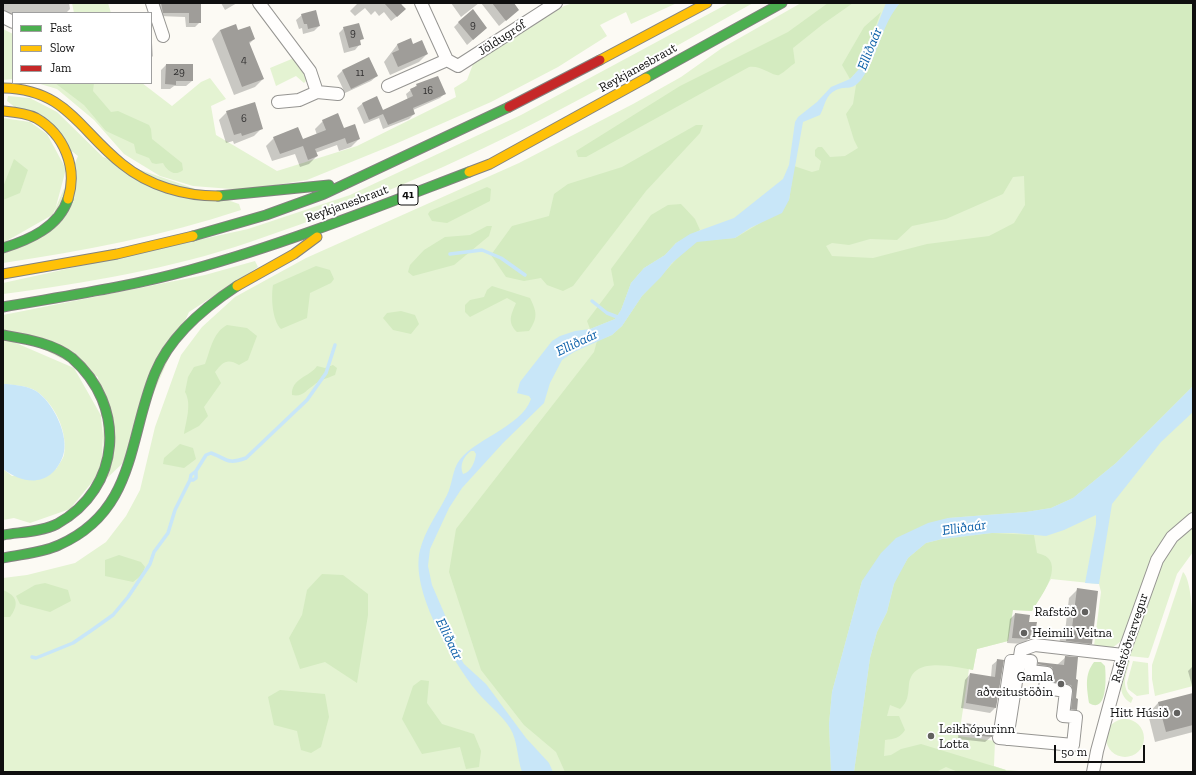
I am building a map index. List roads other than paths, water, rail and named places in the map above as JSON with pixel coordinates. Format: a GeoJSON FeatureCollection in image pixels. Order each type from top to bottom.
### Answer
{"type":"FeatureCollection","features":[{"type":"Feature","properties":{"kind":"highway","name":"Reykjanesbraut"},"geometry":{"type":"LineString","coordinates":[[3,274],[62,266],[177,241],[304,202],[454,136],[707,3]]}},
{"type":"Feature","properties":{"kind":"highway","name":"Reykjanesbraut"},"geometry":{"type":"LineString","coordinates":[[3,307],[117,287],[190,270],[330,225],[490,164],[782,3]]}},
{"type":"Feature","properties":{"kind":"highway"},"geometry":{"type":"LineString","coordinates":[[3,88],[23,89],[52,99],[71,114],[125,167],[141,178],[170,190],[190,194],[222,197],[253,195],[303,186],[342,185]]}},
{"type":"Feature","properties":{"kind":"highway"},"geometry":{"type":"LineString","coordinates":[[3,111],[24,114],[36,118],[47,125],[63,146],[69,158],[71,175],[70,193],[65,206],[58,216],[42,231],[30,238],[3,248]]}},
{"type":"Feature","properties":{"kind":"highway"},"geometry":{"type":"LineString","coordinates":[[3,558],[59,545],[87,530],[99,519],[115,498],[126,476],[156,372],[167,352],[183,331],[200,314],[226,294],[248,279],[306,247],[330,225]]}},
{"type":"Feature","properties":{"kind":"highway"},"geometry":{"type":"LineString","coordinates":[[3,335],[47,345],[71,359],[94,382],[102,395],[108,414],[111,431],[111,449],[107,465],[96,488],[86,501],[72,514],[55,524],[40,529],[3,535]]}},
{"type":"Feature","properties":{"kind":"highway"},"geometry":{"type":"LineString","coordinates":[[3,530],[40,529]]}},
{"type":"Feature","properties":{"kind":"street"},"geometry":{"type":"LineString","coordinates":[[152,3],[163,36]]}},
{"type":"Feature","properties":{"kind":"street"},"geometry":{"type":"LineString","coordinates":[[260,3],[310,71],[317,92]]}},
{"type":"Feature","properties":{"kind":"street"},"geometry":{"type":"LineString","coordinates":[[388,86],[447,60],[421,3]]}},
{"type":"Feature","properties":{"kind":"street","name":"Jöldugróf"},"geometry":{"type":"LineString","coordinates":[[447,60],[458,66],[556,3]]}},
{"type":"Feature","properties":{"kind":"street"},"geometry":{"type":"LineString","coordinates":[[3,17],[12,22]]}},
{"type":"Feature","properties":{"kind":"street"},"geometry":{"type":"LineString","coordinates":[[278,102],[299,100],[317,92],[338,94]]}},
{"type":"Feature","properties":{"kind":"street","name":"Rafstöðvarvegur"},"geometry":{"type":"LineString","coordinates":[[1093,772],[1098,745],[1122,655],[1157,560],[1172,537],[1193,518]]}},
{"type":"Feature","properties":{"kind":"street"},"geometry":{"type":"LineString","coordinates":[[1019,661],[1031,661],[1030,671],[1047,673],[1045,688],[1066,691],[1063,716],[1076,717],[1073,745],[1007,739],[1019,661],[1021,650],[1035,645],[1122,655]]}},
{"type":"Feature","properties":{"kind":"water","name":"Elliðaár"},"geometry":{"type":"Polygon","coordinates":[[[886,3],[900,3],[888,21],[872,61],[861,80],[854,86],[832,92],[827,98],[820,115],[803,122],[789,200],[782,213],[750,228],[735,238],[697,242],[672,263],[661,277],[642,296],[622,326],[612,335],[574,352],[562,360],[550,383],[544,403],[503,443],[462,488],[449,508],[430,549],[428,566],[432,585],[448,622],[457,652],[464,664],[486,684],[526,738],[549,763],[553,772],[522,772],[513,733],[502,718],[474,688],[454,659],[434,622],[426,603],[421,584],[418,566],[422,543],[449,491],[457,464],[464,456],[473,448],[507,426],[525,409],[531,399],[529,396],[517,393],[520,382],[552,341],[560,336],[575,331],[590,329],[615,319],[621,310],[631,283],[644,268],[665,255],[676,243],[690,234],[734,218],[783,179],[789,165],[795,122],[798,117],[817,102],[831,87],[850,79],[860,68],[886,3]],[[474,451],[468,453],[464,458],[462,464],[463,474],[470,469],[474,463],[476,454],[474,451]]]}},
{"type":"Feature","properties":{"kind":"water"},"geometry":{"type":"Polygon","coordinates":[[[3,384],[33,389],[42,396],[54,411],[62,430],[65,448],[58,466],[45,478],[29,480],[11,475],[3,469],[3,384]]]}},
{"type":"Feature","properties":{"kind":"water","name":"Elliðaár"},"geometry":{"type":"Polygon","coordinates":[[[1193,386],[1193,412],[1161,442],[1112,504],[1099,584],[1085,583],[1096,524],[1096,515],[1064,530],[1046,536],[1014,533],[992,533],[942,539],[926,543],[908,558],[894,584],[887,612],[877,632],[870,658],[854,772],[831,772],[829,724],[832,692],[862,581],[881,553],[896,538],[928,523],[948,518],[1026,512],[1051,508],[1073,498],[1116,463],[1193,386]]]}},
{"type":"Feature","properties":{"kind":"waterway"},"geometry":{"type":"LineString","coordinates":[[450,254],[482,250],[501,258],[525,275]]}},
{"type":"Feature","properties":{"kind":"waterway"},"geometry":{"type":"LineString","coordinates":[[592,301],[607,313],[620,318]]}},
{"type":"Feature","properties":{"kind":"waterway"},"geometry":{"type":"LineString","coordinates":[[32,657],[36,658],[73,643],[113,615],[128,597],[150,564],[154,552],[168,533],[175,510],[190,480],[196,478],[196,471],[206,455],[211,453],[231,461],[246,458],[307,400],[326,373],[335,345]]}},
{"type":"Feature","properties":{"kind":"waterway"},"geometry":{"type":"LineString","coordinates":[[190,480],[191,475],[196,471]]}},
{"type":"Feature","properties":{"kind":"place","name":"Rafstöð"},"geometry":{"type":"Point","coordinates":[1085,612]}},
{"type":"Feature","properties":{"kind":"place","name":"Heimili Veitna"},"geometry":{"type":"Point","coordinates":[1024,633]}},
{"type":"Feature","properties":{"kind":"place","name":"Gamla aðveitustöðin"},"geometry":{"type":"Point","coordinates":[1061,684]}},
{"type":"Feature","properties":{"kind":"place","name":"Hitt Húsið"},"geometry":{"type":"Point","coordinates":[1177,713]}},
{"type":"Feature","properties":{"kind":"place","name":"Leikhópurinn Lotta"},"geometry":{"type":"Point","coordinates":[931,736]}}]}
